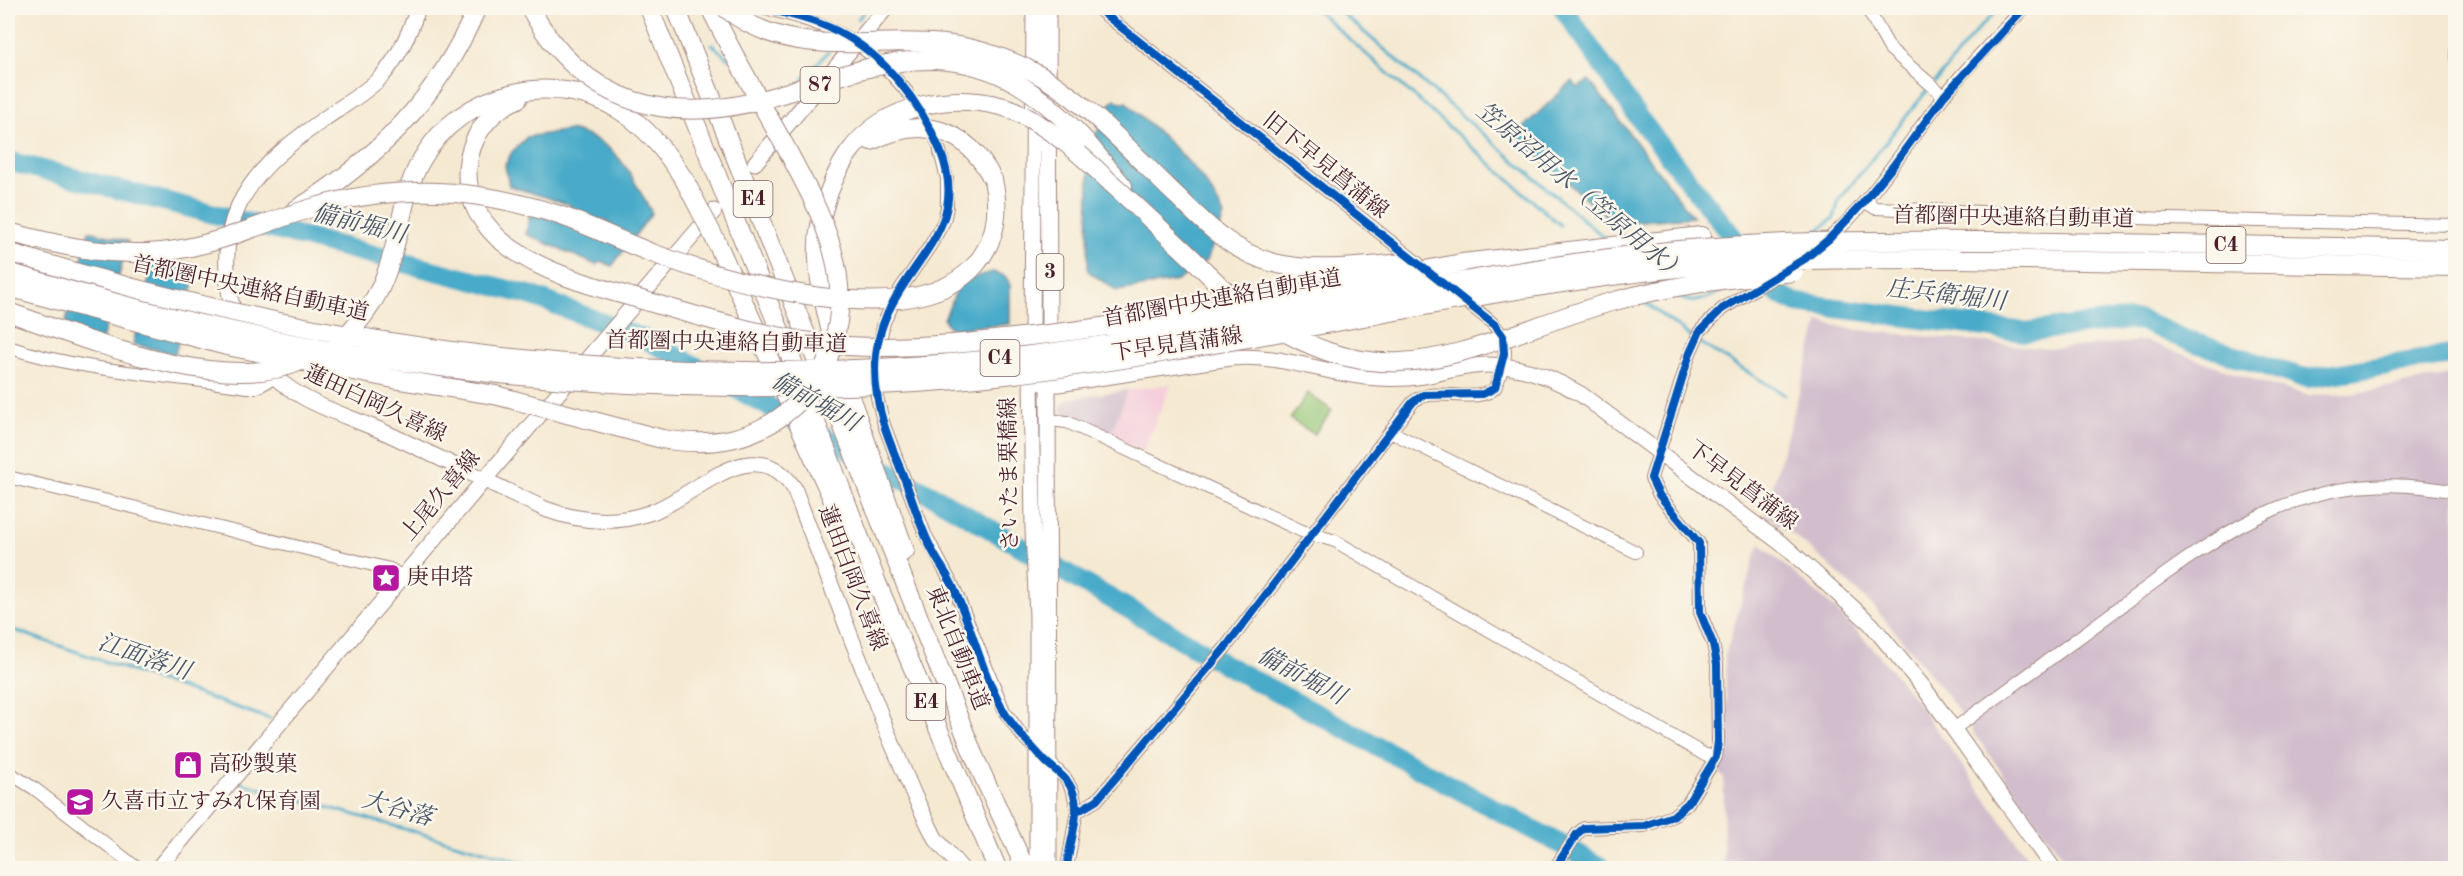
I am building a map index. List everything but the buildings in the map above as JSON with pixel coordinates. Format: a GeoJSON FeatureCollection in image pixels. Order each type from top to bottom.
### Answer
{"type":"FeatureCollection","features":[{"type":"Feature","properties":{"kind":"highway"},"geometry":{"type":"LineString","coordinates":[[282,218],[330,189],[362,165],[404,124],[455,52],[477,8]]}},
{"type":"Feature","properties":{"kind":"highway"},"geometry":{"type":"LineString","coordinates":[[530,8],[553,45],[585,75],[621,96],[641,104],[662,108],[706,110],[752,103],[846,74],[914,60],[955,62],[995,72],[1029,90],[1059,112],[1149,217]]}},
{"type":"Feature","properties":{"kind":"highway","name":"E4"},"geometry":{"type":"LineString","coordinates":[[649,8],[798,375],[877,584],[975,821],[997,868]]}},
{"type":"Feature","properties":{"kind":"highway","name":"東北自動車道"},"geometry":{"type":"LineString","coordinates":[[676,8],[932,651],[998,810],[1025,868]]}},
{"type":"Feature","properties":{"kind":"highway"},"geometry":{"type":"LineString","coordinates":[[8,287],[227,346],[394,379],[495,395],[662,439],[681,442],[718,442],[752,434],[770,426],[784,416],[819,377],[835,339],[841,307],[841,289],[833,250],[814,201],[710,8]]}},
{"type":"Feature","properties":{"kind":"highway"},"geometry":{"type":"LineString","coordinates":[[725,8],[761,30],[795,40],[842,44],[944,44],[988,53],[1027,68],[1059,88],[1097,120],[1223,238],[1255,256],[1293,266],[1353,266],[1443,261],[1462,263]]}},
{"type":"Feature","properties":{"kind":"highway"},"geometry":{"type":"LineString","coordinates":[[8,312],[77,336],[198,369],[236,373],[275,370],[318,354],[339,342],[358,324],[373,304],[392,258],[410,183],[422,158],[443,130],[475,106],[511,93],[545,89],[589,96],[621,111],[656,141],[685,181],[717,243],[858,555],[877,584]]}},
{"type":"Feature","properties":{"kind":"highway"},"geometry":{"type":"LineString","coordinates":[[558,91],[531,95],[512,101],[495,112],[483,124],[474,140],[468,156],[467,173],[472,200],[487,226],[499,239],[525,259],[542,267],[618,293],[775,335],[846,345],[953,344],[1085,329],[1177,315],[1462,263],[1702,236],[1893,230],[1964,232],[1996,241]]}},
{"type":"Feature","properties":{"kind":"highway"},"geometry":{"type":"LineString","coordinates":[[932,651],[918,589],[838,361],[819,272],[819,232],[824,206],[848,154],[866,136],[895,116],[911,109],[929,104],[967,100],[1013,110],[1060,137],[1231,295],[1282,332],[1335,354],[1363,361],[1390,363],[1426,361],[1463,352],[1612,302],[1689,284],[1958,259]]}},
{"type":"Feature","properties":{"kind":"highway"},"geometry":{"type":"LineString","coordinates":[[8,232],[63,247],[96,252],[152,253],[179,250],[223,240],[330,203],[378,195],[439,192],[478,195],[555,214],[651,253],[740,280],[828,297],[884,301],[926,295],[957,281],[983,256],[996,227],[998,212],[993,180],[978,155],[967,144],[938,130],[902,129],[868,142],[856,151],[841,168]]}},
{"type":"Feature","properties":{"kind":"highway","name":"首都圏中央連絡自動車道"},"geometry":{"type":"LineString","coordinates":[[8,252],[161,296],[266,321],[356,338],[533,361],[725,371],[900,367],[1053,351],[1172,334],[1479,278],[1637,255],[1800,242],[1996,241],[2456,249]]}},
{"type":"Feature","properties":{"kind":"highway","name":"首都圏中央連絡自動車道"},"geometry":{"type":"LineString","coordinates":[[8,272],[157,314],[265,339],[352,355],[537,380],[719,388],[905,384],[1078,366],[1172,352],[1479,296],[1652,270],[1818,260],[1958,259],[2456,267]]}},
{"type":"Feature","properties":{"kind":"main road","name":"蓮田白岡久喜線"},"geometry":{"type":"LineString","coordinates":[[418,8],[400,50],[382,76],[293,141],[264,166],[240,201],[227,243],[226,271],[229,299],[238,328],[253,353],[274,378],[300,396],[383,431],[561,515],[608,522],[629,519],[662,508],[737,466],[763,464],[780,472],[794,488],[886,729],[914,795],[935,838],[961,868]]}},
{"type":"Feature","properties":{"kind":"main road","name":"87"},"geometry":{"type":"LineString","coordinates":[[755,163],[886,8]]}},
{"type":"Feature","properties":{"kind":"main road","name":"さいたま栗橋線"},"geometry":{"type":"LineString","coordinates":[[1034,8],[1031,382],[1037,616],[1037,868]]}},
{"type":"Feature","properties":{"kind":"main road","name":"さいたま栗橋線"},"geometry":{"type":"LineString","coordinates":[[1048,8],[1049,868]]}},
{"type":"Feature","properties":{"kind":"main road","name":"上尾久喜線"},"geometry":{"type":"LineString","coordinates":[[158,868],[484,479],[714,211]]}},
{"type":"Feature","properties":{"kind":"main road","name":"下早見菖蒲線"},"geometry":{"type":"LineString","coordinates":[[1031,382],[1048,384],[1241,357],[1263,357],[1349,375],[1380,378],[1420,376],[1485,365],[1501,366],[1539,375],[1569,387],[1659,451],[1786,547],[1870,624],[1898,654],[2053,868]]}},
{"type":"Feature","properties":{"kind":"street"},"geometry":{"type":"LineString","coordinates":[[764,8],[801,17],[837,31],[857,42],[877,59],[907,92]]}},
{"type":"Feature","properties":{"kind":"street","name":"旧下早見菖蒲線"},"geometry":{"type":"LineString","coordinates":[[1097,8],[1495,325],[1503,336],[1504,354],[1501,366]]}},
{"type":"Feature","properties":{"kind":"street"},"geometry":{"type":"LineString","coordinates":[[1867,8],[1890,49],[1944,96]]}},
{"type":"Feature","properties":{"kind":"street"},"geometry":{"type":"LineString","coordinates":[[1555,868],[1577,834],[1588,826],[1644,826],[1673,816],[1688,803],[1716,757],[1719,730],[1717,663],[1713,644],[1700,612],[1698,585],[1700,550],[1695,537],[1668,507],[1652,483],[1659,451],[1700,330],[1722,309],[1806,258],[1829,239],[1865,201],[1944,96],[2024,8]]}},
{"type":"Feature","properties":{"kind":"street"},"geometry":{"type":"LineString","coordinates":[[2456,51],[2456,58]]}},
{"type":"Feature","properties":{"kind":"street"},"geometry":{"type":"LineString","coordinates":[[940,151],[947,179],[947,207],[944,221],[938,235],[891,306],[880,336],[875,380],[884,425],[925,534],[954,590],[1004,711],[1013,725],[1070,785],[1077,810],[1067,868]]}},
{"type":"Feature","properties":{"kind":"street"},"geometry":{"type":"LineString","coordinates":[[1865,201],[1875,208],[2167,219],[2456,225]]}},
{"type":"Feature","properties":{"kind":"street"},"geometry":{"type":"LineString","coordinates":[[8,347],[54,360],[247,387],[257,387],[274,378]]}},
{"type":"Feature","properties":{"kind":"street"},"geometry":{"type":"LineString","coordinates":[[1077,810],[1097,800],[1225,648],[1413,402],[1420,396],[1483,394],[1492,390],[1501,366]]}},
{"type":"Feature","properties":{"kind":"street"},"geometry":{"type":"LineString","coordinates":[[1048,420],[1067,422],[1311,535],[1335,541],[1706,755],[1716,757]]}},
{"type":"Feature","properties":{"kind":"street"},"geometry":{"type":"LineString","coordinates":[[1391,432],[1636,552]]}},
{"type":"Feature","properties":{"kind":"street"},"geometry":{"type":"LineString","coordinates":[[8,477],[390,569],[403,578]]}},
{"type":"Feature","properties":{"kind":"street"},"geometry":{"type":"LineString","coordinates":[[1954,729],[2197,550],[2244,523],[2288,503],[2336,489],[2380,484],[2430,487],[2456,492]]}},
{"type":"Feature","properties":{"kind":"street"},"geometry":{"type":"LineString","coordinates":[[8,772],[35,789],[137,868]]}},
{"type":"Feature","properties":{"kind":"shaded area"},"geometry":{"type":"Polygon","coordinates":[[[1819,321],[1849,329],[2051,349],[2146,341],[2269,385],[2307,395],[2352,394],[2455,374],[2455,868],[2070,868],[1952,702],[1874,607],[1827,563],[1765,514],[1819,321]]]}},
{"type":"Feature","properties":{"kind":"shaded area"},"geometry":{"type":"Polygon","coordinates":[[[1171,384],[1143,451],[1110,436],[1128,390],[1171,384]]]}},
{"type":"Feature","properties":{"kind":"shaded area"},"geometry":{"type":"Polygon","coordinates":[[[1128,390],[1110,436],[1061,411],[1060,407],[1068,399],[1128,390]]]}},
{"type":"Feature","properties":{"kind":"shaded area"},"geometry":{"type":"Polygon","coordinates":[[[1760,544],[1835,609],[1871,646],[1914,698],[2035,868],[1723,868],[1724,777],[1720,773],[1728,746],[1725,656],[1760,544]]]}},
{"type":"Feature","properties":{"kind":"green space"},"geometry":{"type":"Polygon","coordinates":[[[1308,393],[1332,411],[1314,434],[1290,419],[1308,393]]]}},
{"type":"Feature","properties":{"kind":"water"},"geometry":{"type":"Polygon","coordinates":[[[1589,80],[1693,217],[1614,223],[1514,136],[1572,81],[1578,88],[1589,80]]]}},
{"type":"Feature","properties":{"kind":"water"},"geometry":{"type":"Polygon","coordinates":[[[1115,99],[1119,103],[1126,102],[1181,154],[1206,183],[1224,216],[1207,260],[1177,281],[1117,291],[1088,271],[1089,151],[1108,107],[1115,99]]]}},
{"type":"Feature","properties":{"kind":"water"},"geometry":{"type":"Polygon","coordinates":[[[570,130],[601,142],[612,151],[629,172],[652,213],[612,266],[601,261],[596,265],[526,234],[530,212],[564,223],[571,205],[509,186],[505,165],[512,152],[527,137],[570,130]]]}},
{"type":"Feature","properties":{"kind":"water"},"geometry":{"type":"Polygon","coordinates":[[[89,231],[128,241],[99,351],[61,341],[89,231]]]}},
{"type":"Feature","properties":{"kind":"water"},"geometry":{"type":"Polygon","coordinates":[[[140,252],[198,266],[175,354],[133,344],[150,275],[135,271],[140,252]]]}},
{"type":"Feature","properties":{"kind":"water"},"geometry":{"type":"Polygon","coordinates":[[[993,272],[1005,276],[1010,284],[1010,324],[955,329],[949,327],[944,319],[960,286],[971,278],[993,272]]]}},
{"type":"Feature","properties":{"kind":"waterway","name":"笠原沼用水（笠原用水）"},"geometry":{"type":"LineString","coordinates":[[858,19],[867,8]]}},
{"type":"Feature","properties":{"kind":"waterway"},"geometry":{"type":"LineString","coordinates":[[1314,8],[1560,225]]}},
{"type":"Feature","properties":{"kind":"waterway","name":"笠原沼用水（笠原用水）"},"geometry":{"type":"LineString","coordinates":[[1336,8],[1606,239]]}},
{"type":"Feature","properties":{"kind":"waterway","name":"庄兵衛堀川"},"geometry":{"type":"LineString","coordinates":[[1563,8],[1638,117],[1778,294],[1797,303],[2025,332],[2112,321],[2140,320],[2184,339],[2309,378],[2456,354]]}},
{"type":"Feature","properties":{"kind":"waterway","name":"笠原沼用水（笠原用水）"},"geometry":{"type":"LineString","coordinates":[[1935,82],[1978,29],[2000,8]]}},
{"type":"Feature","properties":{"kind":"waterway","name":"笠原沼用水（笠原用水）"},"geometry":{"type":"LineString","coordinates":[[712,44],[727,58]]}},
{"type":"Feature","properties":{"kind":"waterway","name":"笠原沼用水（笠原用水）"},"geometry":{"type":"LineString","coordinates":[[803,79],[828,52]]}},
{"type":"Feature","properties":{"kind":"waterway","name":"笠原沼用水（笠原用水）"},"geometry":{"type":"LineString","coordinates":[[1812,235],[1834,218],[1839,200],[1930,87]]}},
{"type":"Feature","properties":{"kind":"waterway","name":"備前堀川"},"geometry":{"type":"LineString","coordinates":[[8,161],[533,296],[647,340],[926,492],[1224,664],[1602,868]]}},
{"type":"Feature","properties":{"kind":"waterway","name":"笠原沼用水（笠原用水）"},"geometry":{"type":"LineString","coordinates":[[1674,294],[1688,301],[1694,301],[1708,298],[1728,288]]}},
{"type":"Feature","properties":{"kind":"waterway"},"geometry":{"type":"LineString","coordinates":[[1644,302],[1694,339]]}},
{"type":"Feature","properties":{"kind":"waterway"},"geometry":{"type":"LineString","coordinates":[[1700,343],[1785,395]]}},
{"type":"Feature","properties":{"kind":"waterway","name":"江面落川"},"geometry":{"type":"LineString","coordinates":[[8,628],[270,719]]}},
{"type":"Feature","properties":{"kind":"waterway","name":"大谷落"},"geometry":{"type":"LineString","coordinates":[[241,783],[544,868]]}},
{"type":"Feature","properties":{"kind":"tunnel"},"geometry":{"type":"LineString","coordinates":[[907,92],[926,122],[940,151]]}},
{"type":"Feature","properties":{"kind":"cycle path"},"geometry":{"type":"LineString","coordinates":[[764,8],[828,27],[871,53],[911,98],[940,150],[947,174],[948,196],[945,215],[927,250],[892,304],[879,337],[875,371],[879,406],[924,534],[953,586],[998,700],[1020,733],[1071,787],[1076,811],[1067,868]]}},
{"type":"Feature","properties":{"kind":"cycle path"},"geometry":{"type":"LineString","coordinates":[[1077,810],[1097,800],[1225,648],[1413,402],[1423,395],[1483,394],[1495,388],[1504,354],[1503,336],[1495,325],[1097,8]]}},
{"type":"Feature","properties":{"kind":"cycle path"},"geometry":{"type":"LineString","coordinates":[[1555,868],[1577,834],[1584,828],[1644,826],[1673,816],[1688,803],[1716,757],[1718,741],[1717,664],[1713,644],[1700,612],[1699,543],[1659,495],[1651,478],[1690,353],[1700,331],[1722,309],[1806,258],[1829,239],[1893,166],[1944,96],[2024,8]]}},
{"type":"Feature","properties":{"kind":"place","name":"庚申塔"},"geometry":{"type":"Point","coordinates":[386,578]}},
{"type":"Feature","properties":{"kind":"place","name":"高砂製菓"},"geometry":{"type":"Point","coordinates":[188,765]}},
{"type":"Feature","properties":{"kind":"place","name":"久喜市立すみれ保育園"},"geometry":{"type":"Point","coordinates":[80,802]}}]}
